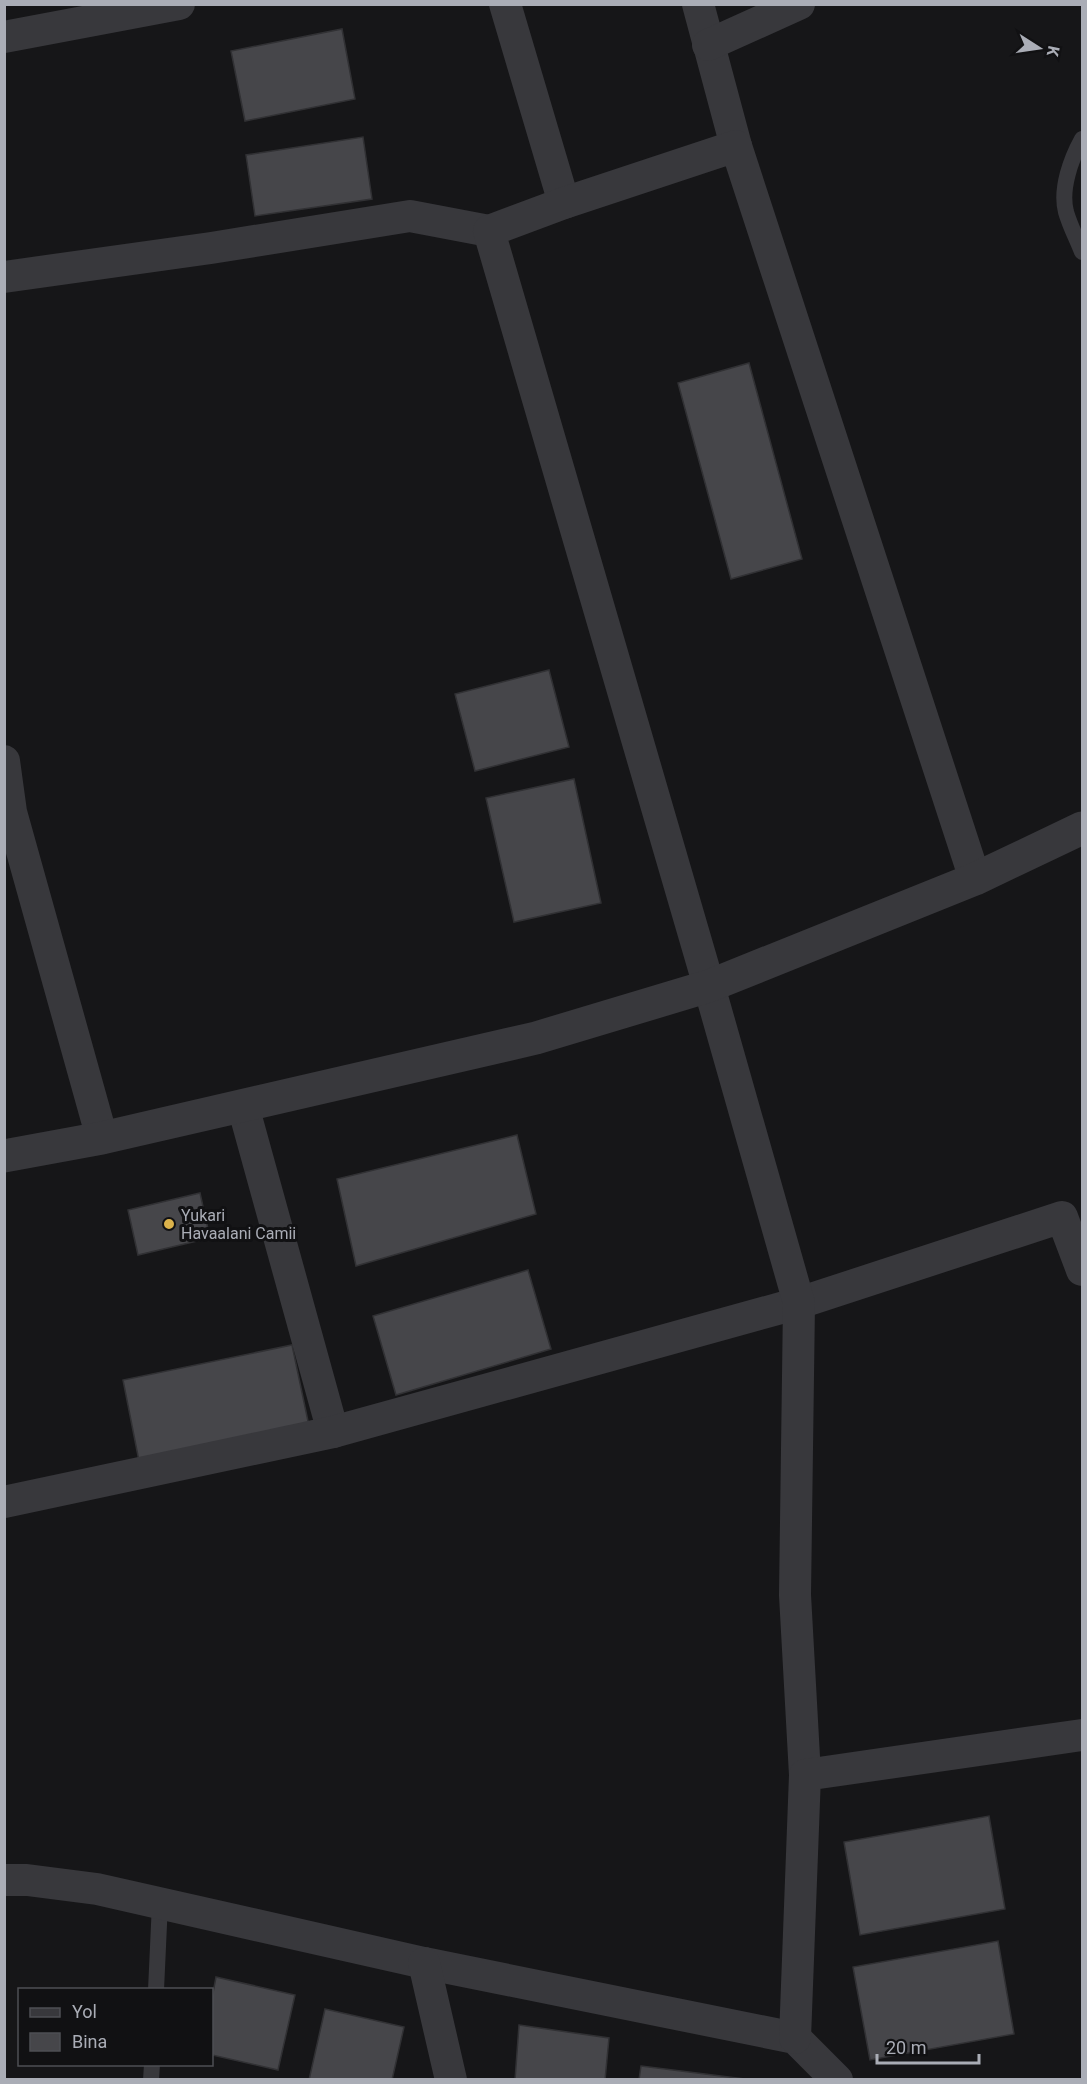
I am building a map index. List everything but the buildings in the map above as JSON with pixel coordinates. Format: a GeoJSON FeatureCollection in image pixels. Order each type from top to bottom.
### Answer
{"type":"FeatureCollection","features":[{"type":"Feature","properties":{"kind":"street"},"geometry":{"type":"LineString","coordinates":[[4,37],[179,4]]}},
{"type":"Feature","properties":{"kind":"street"},"geometry":{"type":"LineString","coordinates":[[505,4],[564,203]]}},
{"type":"Feature","properties":{"kind":"street"},"geometry":{"type":"LineString","coordinates":[[698,4],[736,146],[975,879]]}},
{"type":"Feature","properties":{"kind":"street"},"geometry":{"type":"LineString","coordinates":[[708,45],[799,4]]}},
{"type":"Feature","properties":{"kind":"street"},"geometry":{"type":"LineString","coordinates":[[4,277],[211,248],[410,216],[489,231],[564,203],[736,146]]}},
{"type":"Feature","properties":{"kind":"street"},"geometry":{"type":"LineString","coordinates":[[489,231],[799,1303],[795,1596],[805,1775],[795,2038]]}},
{"type":"Feature","properties":{"kind":"street"},"geometry":{"type":"LineString","coordinates":[[4,761],[11,812],[102,1138]]}},
{"type":"Feature","properties":{"kind":"street"},"geometry":{"type":"LineString","coordinates":[[4,1156],[102,1138],[536,1038],[709,986],[975,879],[1083,828]]}},
{"type":"Feature","properties":{"kind":"street"},"geometry":{"type":"LineString","coordinates":[[243,1106],[333,1432]]}},
{"type":"Feature","properties":{"kind":"street"},"geometry":{"type":"LineString","coordinates":[[4,1502],[333,1432],[799,1303],[1062,1217],[1083,1270]]}},
{"type":"Feature","properties":{"kind":"street"},"geometry":{"type":"LineString","coordinates":[[805,1775],[1083,1735]]}},
{"type":"Feature","properties":{"kind":"street"},"geometry":{"type":"LineString","coordinates":[[4,1880],[27,1880],[97,1889],[424,1963],[795,2038],[837,2079]]}},
{"type":"Feature","properties":{"kind":"street"},"geometry":{"type":"LineString","coordinates":[[424,1963],[451,2079]]}},
{"type":"Feature","properties":{"kind":"lane"},"geometry":{"type":"LineString","coordinates":[[1083,139],[1070,168],[1065,189],[1065,210],[1083,252]]}},
{"type":"Feature","properties":{"kind":"lane"},"geometry":{"type":"LineString","coordinates":[[156,1988],[160,1903]]}},
{"type":"Feature","properties":{"kind":"place","name":"Yukari Havaalani Camii"},"geometry":{"type":"Point","coordinates":[169,1224]}}]}
